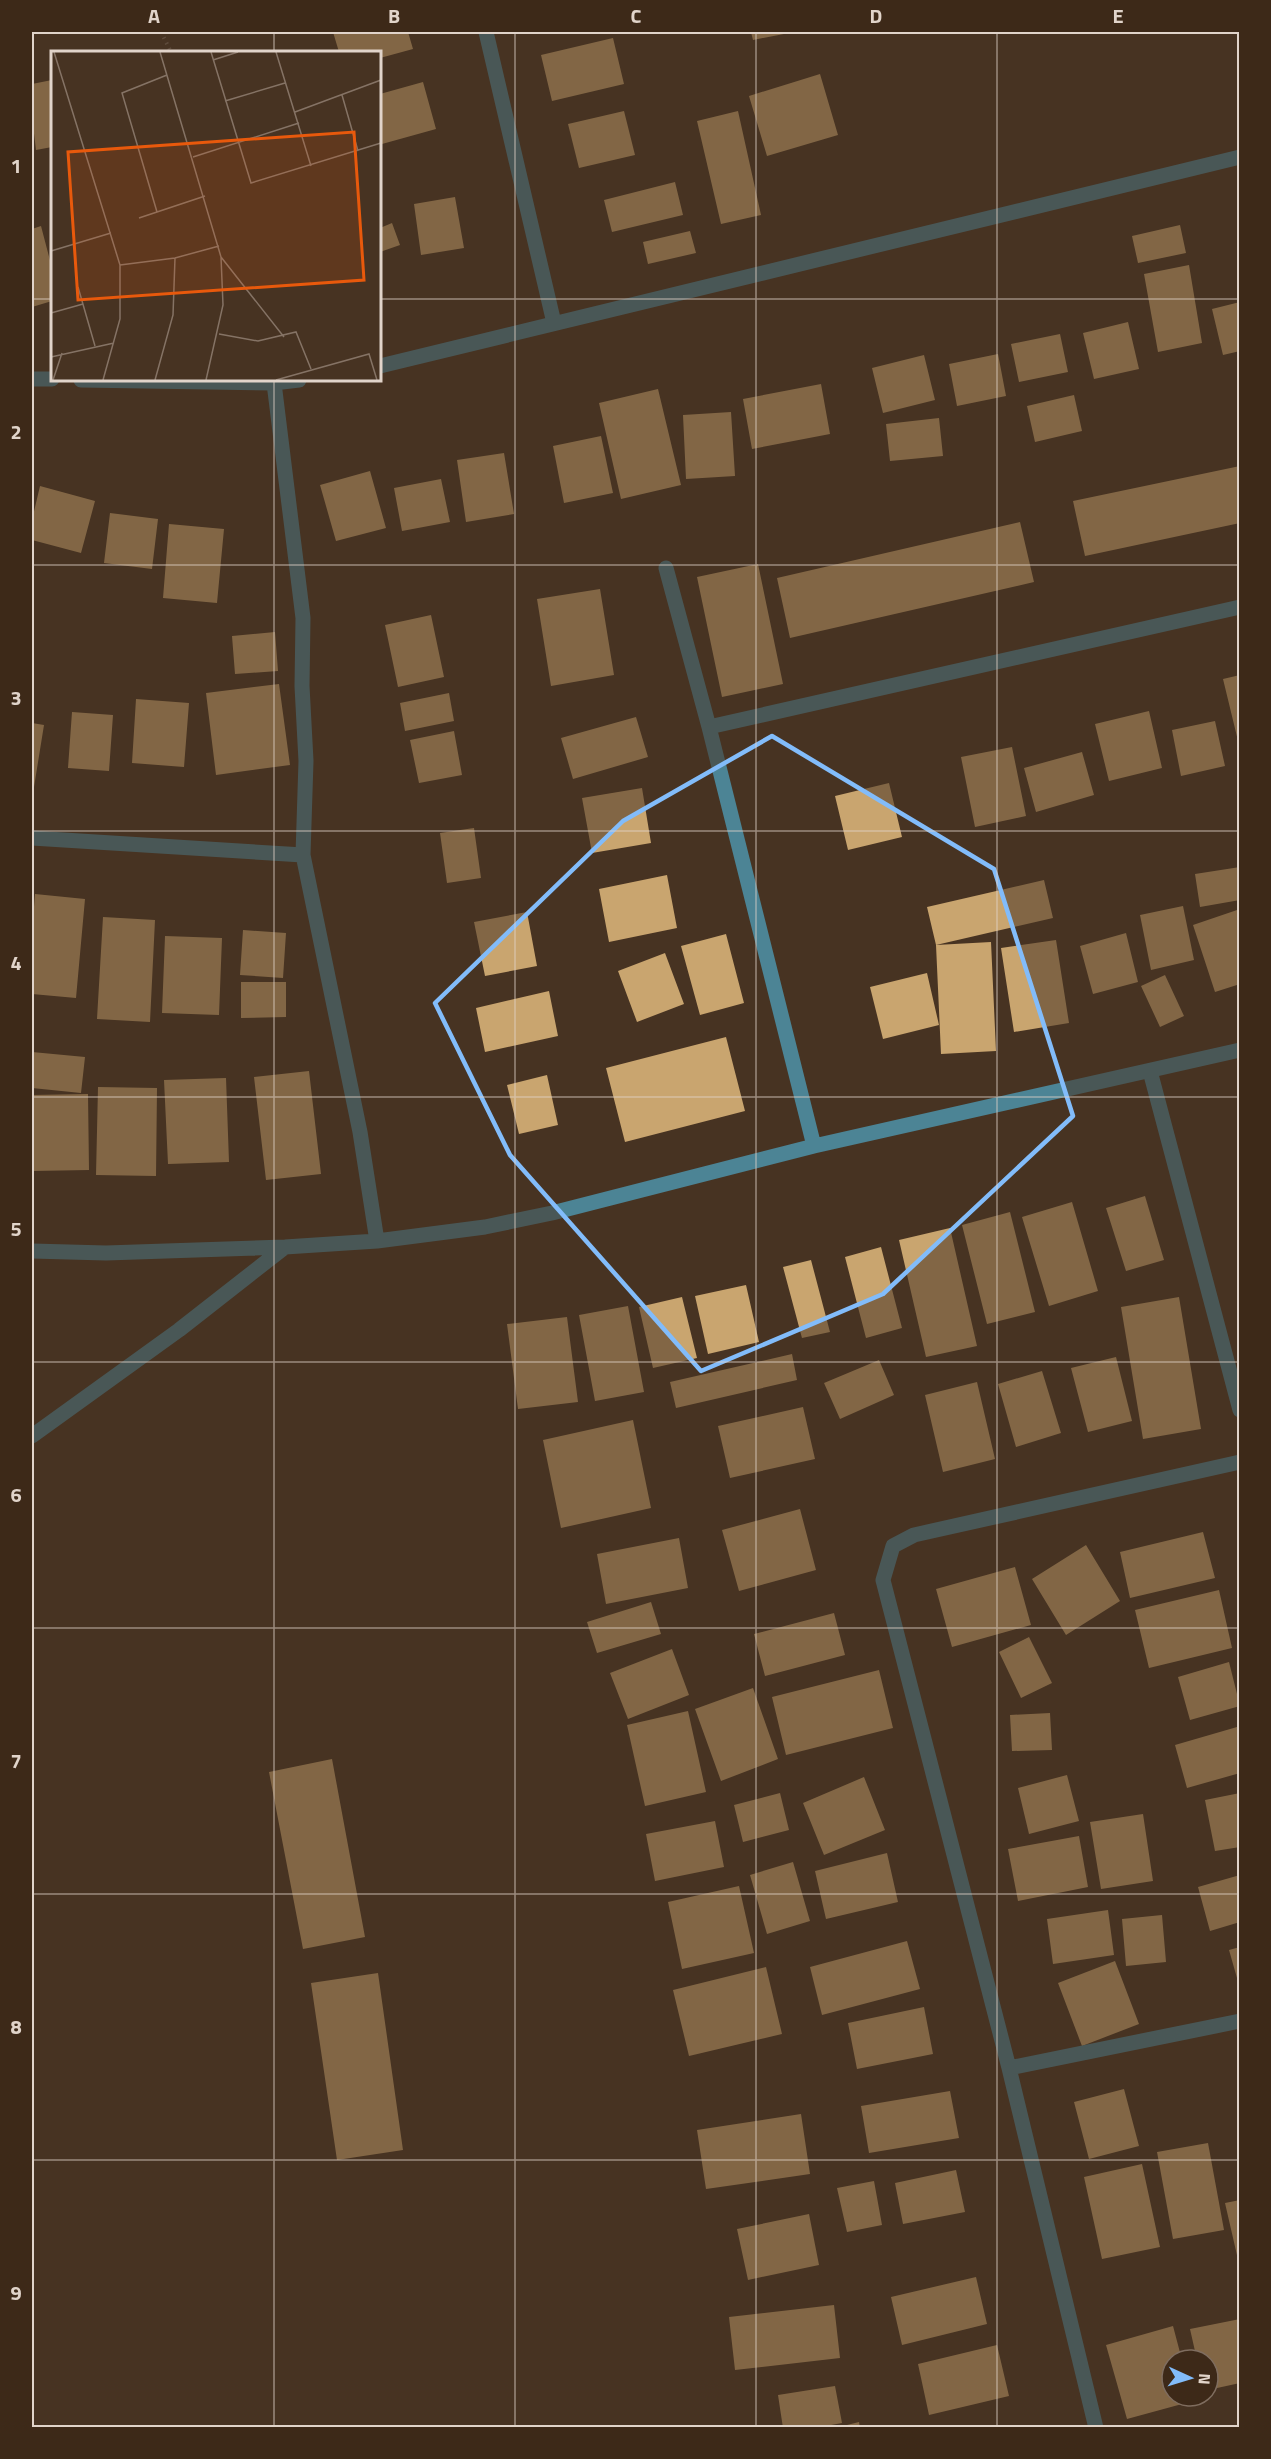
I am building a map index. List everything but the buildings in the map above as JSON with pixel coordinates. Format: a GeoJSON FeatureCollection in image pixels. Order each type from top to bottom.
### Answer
{"type":"FeatureCollection","features":[{"type":"Feature","properties":{"kind":"street"},"geometry":{"type":"LineString","coordinates":[[486,32],[554,323]]}},
{"type":"Feature","properties":{"kind":"street"},"geometry":{"type":"LineString","coordinates":[[381,366],[1239,157]]}},
{"type":"Feature","properties":{"kind":"street"},"geometry":{"type":"LineString","coordinates":[[32,379],[51,379]]}},
{"type":"Feature","properties":{"kind":"street"},"geometry":{"type":"LineString","coordinates":[[145,381],[274,383],[291,381]]}},
{"type":"Feature","properties":{"kind":"street"},"geometry":{"type":"LineString","coordinates":[[274,383],[303,618],[302,686],[306,761],[303,855],[360,1132],[377,1241]]}},
{"type":"Feature","properties":{"kind":"street"},"geometry":{"type":"LineString","coordinates":[[666,568],[709,727],[814,1146]]}},
{"type":"Feature","properties":{"kind":"street"},"geometry":{"type":"LineString","coordinates":[[709,727],[1239,607]]}},
{"type":"Feature","properties":{"kind":"street"},"geometry":{"type":"LineString","coordinates":[[32,838],[303,855]]}},
{"type":"Feature","properties":{"kind":"street"},"geometry":{"type":"LineString","coordinates":[[32,1251],[106,1253],[285,1247],[377,1241],[485,1227],[552,1213],[814,1146],[1239,1050]]}},
{"type":"Feature","properties":{"kind":"street"},"geometry":{"type":"LineString","coordinates":[[1150,1071],[1239,1410]]}},
{"type":"Feature","properties":{"kind":"street"},"geometry":{"type":"LineString","coordinates":[[32,1436],[179,1330],[285,1247]]}},
{"type":"Feature","properties":{"kind":"street"},"geometry":{"type":"LineString","coordinates":[[1096,2427],[1009,2068],[883,1580],[894,1546],[914,1535],[1239,1462]]}},
{"type":"Feature","properties":{"kind":"street"},"geometry":{"type":"LineString","coordinates":[[1009,2068],[1239,2021]]}},
{"type":"Feature","properties":{"kind":"path"},"geometry":{"type":"LineString","coordinates":[[161,32],[170,51]]}},
{"type":"Feature","properties":{"kind":"highlighted area"},"geometry":{"type":"Polygon","coordinates":[[[772,736],[994,869],[1073,1116],[883,1294],[701,1371],[510,1155],[435,1003],[623,821],[772,736]]]}}]}
